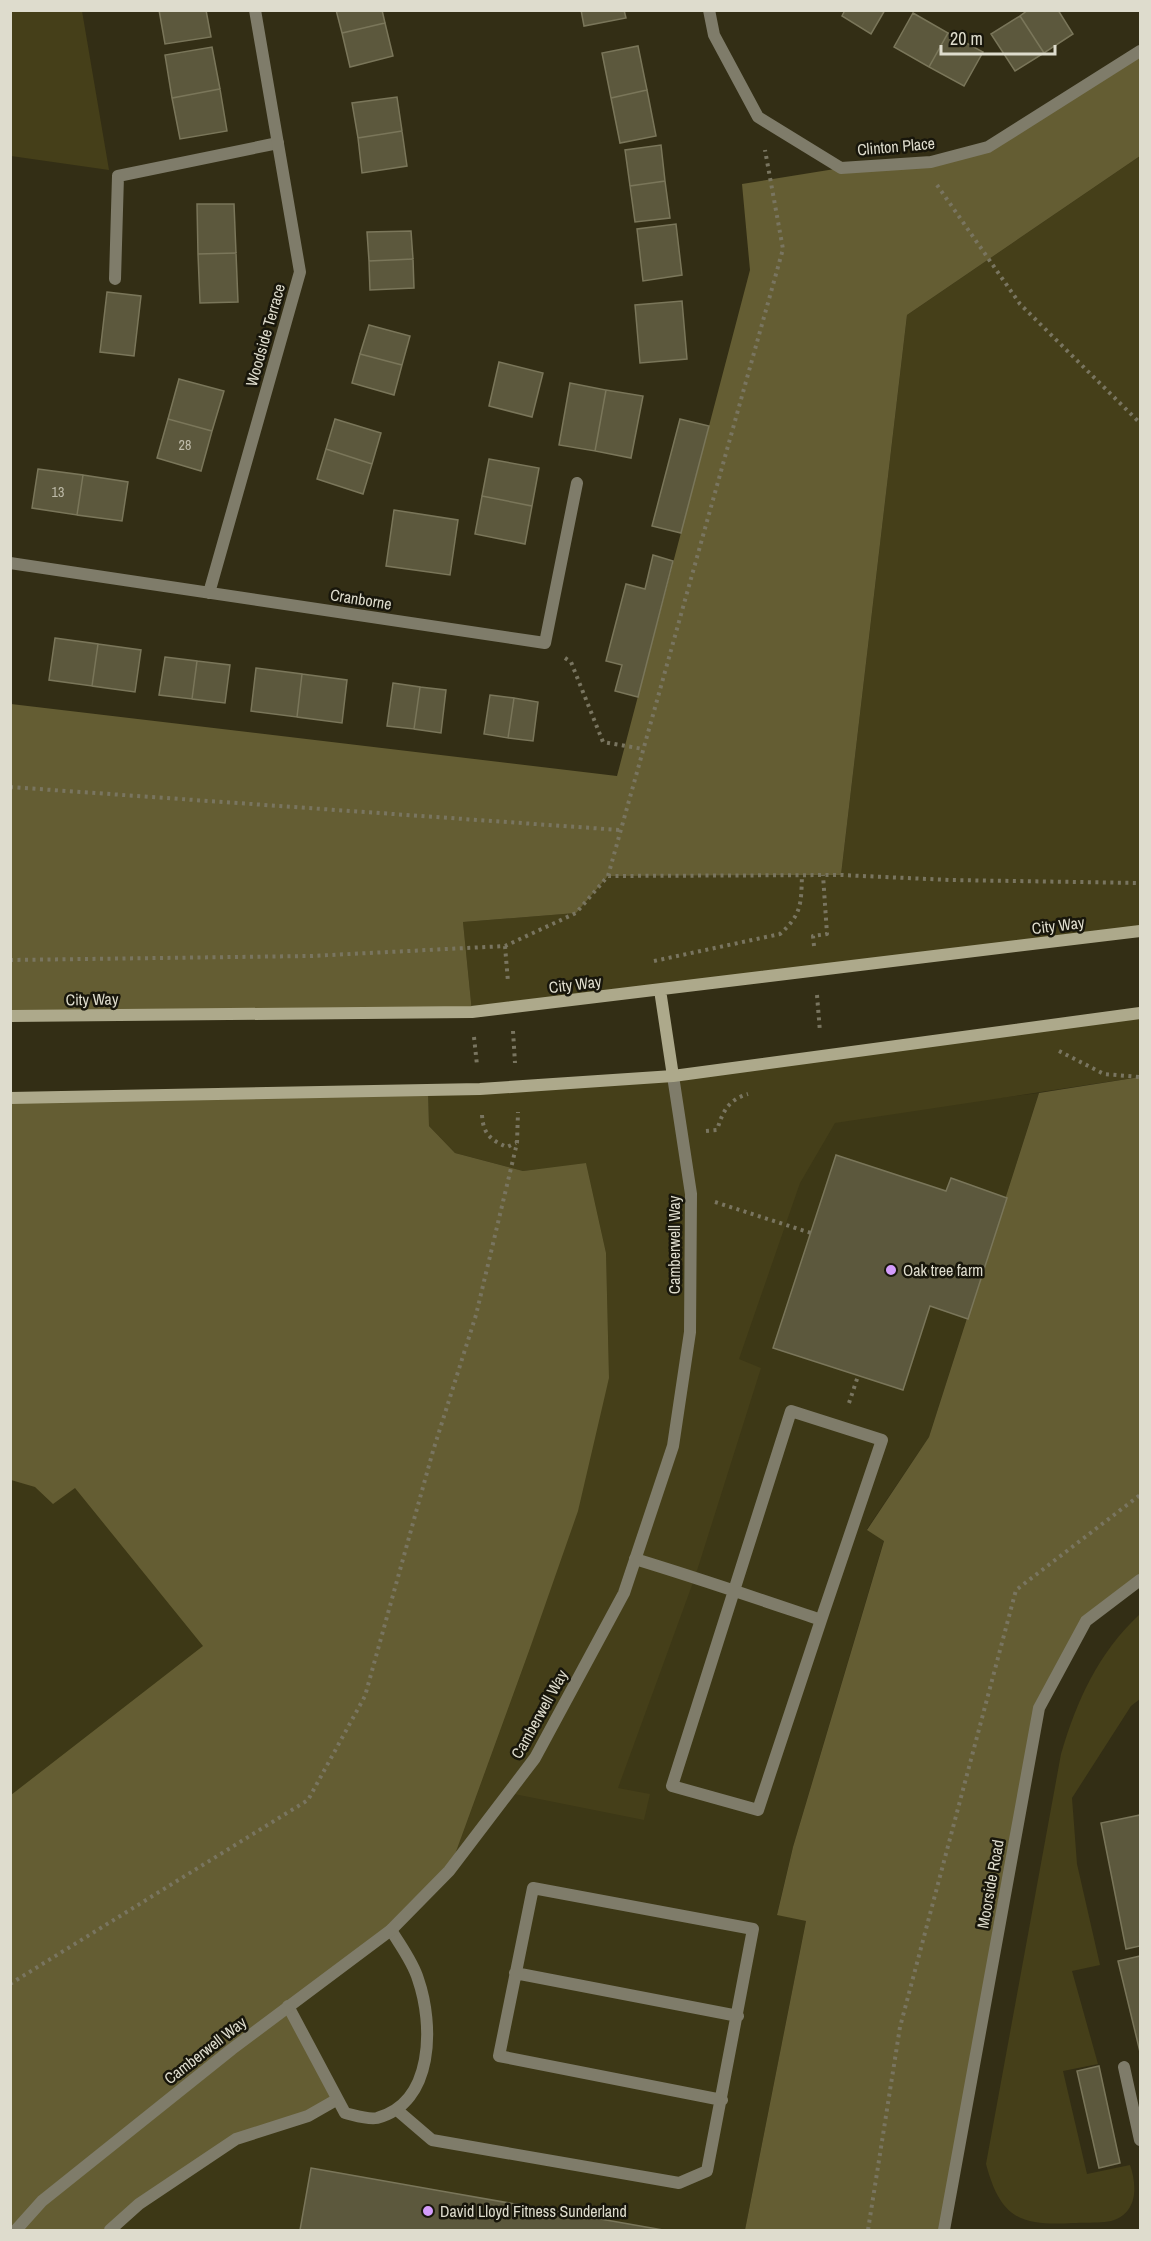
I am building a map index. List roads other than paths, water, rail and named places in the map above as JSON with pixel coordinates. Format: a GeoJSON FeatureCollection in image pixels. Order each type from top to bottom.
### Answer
{"type":"FeatureCollection","features":[{"type":"Feature","properties":{"kind":"main road","name":"City Way"},"geometry":{"type":"LineString","coordinates":[[10,1016],[472,1012],[1140,931]]}},
{"type":"Feature","properties":{"kind":"main road"},"geometry":{"type":"LineString","coordinates":[[660,990],[673,1076]]}},
{"type":"Feature","properties":{"kind":"main road"},"geometry":{"type":"LineString","coordinates":[[10,1098],[480,1089],[673,1076],[1140,1013]]}},
{"type":"Feature","properties":{"kind":"street","name":"Woodside Terrace"},"geometry":{"type":"LineString","coordinates":[[209,593],[300,272],[255,10]]}},
{"type":"Feature","properties":{"kind":"street","name":"Clinton Place"},"geometry":{"type":"LineString","coordinates":[[709,10],[714,35],[758,117],[841,168],[921,162],[988,147],[1140,51]]}},
{"type":"Feature","properties":{"kind":"street"},"geometry":{"type":"LineString","coordinates":[[115,279],[118,176],[278,143]]}},
{"type":"Feature","properties":{"kind":"street","name":"Cranborne"},"geometry":{"type":"LineString","coordinates":[[10,563],[545,643],[577,483]]}},
{"type":"Feature","properties":{"kind":"street","name":"Camberwell Way"},"geometry":{"type":"LineString","coordinates":[[16,2230],[42,2201],[288,2007],[391,1930],[449,1871],[535,1758],[624,1593],[673,1446],[690,1332],[691,1194],[673,1076]]}},
{"type":"Feature","properties":{"kind":"street"},"geometry":{"type":"LineString","coordinates":[[792,1411],[882,1440],[758,1810],[672,1786],[734,1590],[792,1411]]}},
{"type":"Feature","properties":{"kind":"street"},"geometry":{"type":"LineString","coordinates":[[635,1559],[821,1620]]}},
{"type":"Feature","properties":{"kind":"street","name":"Moorside Road"},"geometry":{"type":"LineString","coordinates":[[944,2230],[1039,1708],[1086,1621],[1140,1580]]}},
{"type":"Feature","properties":{"kind":"street"},"geometry":{"type":"LineString","coordinates":[[397,2110],[432,2140],[679,2183],[707,2170],[722,2100],[753,1929],[533,1887],[499,2056],[722,2100]]}},
{"type":"Feature","properties":{"kind":"street"},"geometry":{"type":"LineString","coordinates":[[288,2007],[345,2113],[374,2119],[397,2110],[420,2082],[428,2037],[418,1978],[391,1930]]}},
{"type":"Feature","properties":{"kind":"street"},"geometry":{"type":"LineString","coordinates":[[515,1973],[738,2016]]}},
{"type":"Feature","properties":{"kind":"street"},"geometry":{"type":"LineString","coordinates":[[1124,2067],[1140,2140]]}},
{"type":"Feature","properties":{"kind":"street"},"geometry":{"type":"LineString","coordinates":[[110,2230],[139,2204],[236,2139],[308,2116],[336,2100]]}},
{"type":"Feature","properties":{"kind":"place","name":"Oak tree farm"},"geometry":{"type":"Point","coordinates":[891,1270]}},
{"type":"Feature","properties":{"kind":"place","name":"David Lloyd Fitness Sunderland"},"geometry":{"type":"Point","coordinates":[428,2211]}}]}
